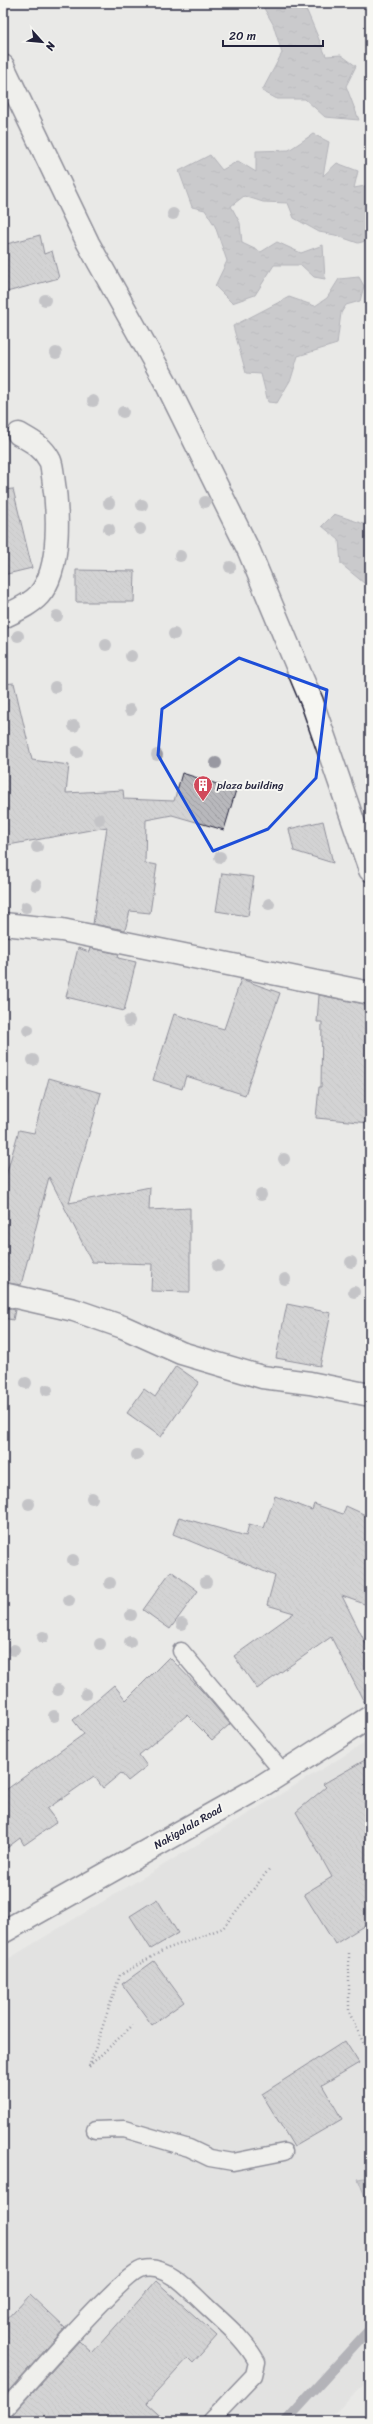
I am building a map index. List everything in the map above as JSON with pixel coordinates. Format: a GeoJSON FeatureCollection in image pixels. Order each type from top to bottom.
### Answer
{"type":"FeatureCollection","features":[{"type":"Feature","properties":{"kind":"street"},"geometry":{"type":"LineString","coordinates":[[3,66],[88,243],[165,381],[249,551],[312,702],[370,870]]}},
{"type":"Feature","properties":{"kind":"street"},"geometry":{"type":"LineString","coordinates":[[3,617],[20,609],[40,594],[51,571],[56,546],[55,491],[50,459],[38,444],[19,434]]}},
{"type":"Feature","properties":{"kind":"street"},"geometry":{"type":"LineString","coordinates":[[3,924],[62,930],[370,993]]}},
{"type":"Feature","properties":{"kind":"street"},"geometry":{"type":"LineString","coordinates":[[3,1294],[74,1310],[123,1328],[181,1353],[262,1377],[310,1383],[370,1395]]}},
{"type":"Feature","properties":{"kind":"street","name":"Nakigalala Road"},"geometry":{"type":"LineString","coordinates":[[4,1929],[283,1772],[370,1717]]}},
{"type":"Feature","properties":{"kind":"lane"},"geometry":{"type":"LineString","coordinates":[[181,1651],[283,1772]]}},
{"type":"Feature","properties":{"kind":"lane"},"geometry":{"type":"LineString","coordinates":[[95,2130],[124,2129],[189,2148],[210,2158],[233,2162],[284,2152]]}},
{"type":"Feature","properties":{"kind":"lane"},"geometry":{"type":"LineString","coordinates":[[3,2412],[116,2287],[142,2269],[155,2269],[184,2285],[242,2340],[257,2362],[254,2375],[210,2421]]}},
{"type":"Feature","properties":{"kind":"path"},"geometry":{"type":"LineString","coordinates":[[133,2025],[89,2067],[120,1975],[164,1950],[223,1928],[270,1868]]}},
{"type":"Feature","properties":{"kind":"path"},"geometry":{"type":"LineString","coordinates":[[349,1953],[349,2012],[370,2057]]}},
{"type":"Feature","properties":{"kind":"highlighted area"},"geometry":{"type":"Polygon","coordinates":[[[239,658],[327,690],[316,778],[268,829],[213,851],[158,755],[162,709],[239,658]]]}},
{"type":"Feature","properties":{"kind":"shaded area"},"geometry":{"type":"Polygon","coordinates":[[[370,1740],[370,2380],[326,2421],[3,2421],[3,1962],[370,1740]]]}},
{"type":"Feature","properties":{"kind":"water"},"geometry":{"type":"Polygon","coordinates":[[[261,3],[280,3],[283,7],[307,11],[326,56],[341,55],[356,66],[346,86],[359,120],[325,117],[305,99],[277,99],[262,91],[282,53],[273,24],[261,3]]]}},
{"type":"Feature","properties":{"kind":"water"},"geometry":{"type":"Polygon","coordinates":[[[313,134],[329,142],[323,176],[337,163],[358,171],[354,188],[370,185],[370,240],[358,243],[335,235],[319,232],[294,218],[288,203],[263,202],[244,196],[231,206],[240,223],[242,243],[261,252],[277,242],[301,253],[323,245],[325,279],[314,277],[301,265],[274,265],[255,295],[232,303],[215,286],[227,261],[215,226],[205,210],[192,207],[179,171],[210,155],[222,170],[238,161],[256,172],[256,151],[289,150],[313,134]]]}},
{"type":"Feature","properties":{"kind":"water"},"geometry":{"type":"Polygon","coordinates":[[[359,277],[364,286],[360,301],[346,305],[341,313],[337,344],[298,356],[291,379],[277,403],[268,402],[261,374],[246,373],[233,326],[289,297],[315,306],[327,298],[339,279],[359,277]]]}},
{"type":"Feature","properties":{"kind":"water"},"geometry":{"type":"Polygon","coordinates":[[[334,514],[367,525],[365,538],[370,536],[370,588],[341,564],[339,540],[322,526],[334,514]]]}},
{"type":"Feature","properties":{"kind":"water"},"geometry":{"type":"Polygon","coordinates":[[[370,2177],[370,2209],[358,2179],[370,2177]]]}},
{"type":"Feature","properties":{"kind":"building"},"geometry":{"type":"Polygon","coordinates":[[[40,235],[44,254],[52,251],[59,278],[3,293],[3,245],[40,235]]]}},
{"type":"Feature","properties":{"kind":"building"},"geometry":{"type":"Polygon","coordinates":[[[13,489],[32,568],[3,575],[3,490],[13,489]]]}},
{"type":"Feature","properties":{"kind":"building"},"geometry":{"type":"Polygon","coordinates":[[[76,570],[135,571],[134,602],[76,602],[76,570]]]}},
{"type":"Feature","properties":{"kind":"building"},"geometry":{"type":"Polygon","coordinates":[[[14,683],[32,760],[69,765],[66,793],[123,790],[124,799],[174,801],[182,773],[236,790],[224,830],[172,815],[146,820],[145,863],[157,865],[150,913],[130,911],[125,930],[93,924],[107,827],[3,846],[3,684],[14,683]]]}},
{"type":"Feature","properties":{"kind":"building"},"geometry":{"type":"Polygon","coordinates":[[[323,821],[333,863],[294,851],[289,829],[323,821]]]}},
{"type":"Feature","properties":{"kind":"building"},"geometry":{"type":"Polygon","coordinates":[[[222,873],[254,877],[248,916],[216,911],[222,873]]]}},
{"type":"Feature","properties":{"kind":"building"},"geometry":{"type":"Polygon","coordinates":[[[78,948],[89,952],[90,948],[119,954],[118,958],[136,962],[124,1011],[66,997],[78,948]]]}},
{"type":"Feature","properties":{"kind":"building"},"geometry":{"type":"Polygon","coordinates":[[[241,979],[280,993],[245,1095],[186,1076],[182,1089],[153,1080],[174,1014],[224,1029],[241,979]]]}},
{"type":"Feature","properties":{"kind":"building"},"geometry":{"type":"Polygon","coordinates":[[[319,995],[370,1005],[370,1123],[316,1118],[319,1087],[321,1087],[322,1022],[317,1022],[319,995]]]}},
{"type":"Feature","properties":{"kind":"building"},"geometry":{"type":"Polygon","coordinates":[[[49,1078],[101,1093],[69,1203],[150,1187],[149,1210],[190,1208],[190,1292],[151,1291],[152,1264],[92,1262],[49,1177],[21,1285],[3,1282],[3,1186],[19,1130],[34,1133],[49,1078]]]}},
{"type":"Feature","properties":{"kind":"building"},"geometry":{"type":"Polygon","coordinates":[[[287,1304],[331,1313],[320,1366],[276,1358],[287,1304]]]}},
{"type":"Feature","properties":{"kind":"building"},"geometry":{"type":"Polygon","coordinates":[[[3,1307],[15,1310],[13,1320],[3,1318],[3,1307]]]}},
{"type":"Feature","properties":{"kind":"building"},"geometry":{"type":"Polygon","coordinates":[[[176,1366],[199,1382],[161,1437],[127,1413],[144,1389],[155,1397],[176,1366]]]}},
{"type":"Feature","properties":{"kind":"building"},"geometry":{"type":"Polygon","coordinates":[[[275,1496],[312,1510],[314,1504],[343,1514],[346,1506],[370,1517],[370,1606],[342,1596],[370,1652],[370,1705],[366,1706],[331,1637],[257,1689],[234,1656],[294,1613],[267,1605],[275,1576],[173,1534],[179,1517],[246,1536],[249,1524],[264,1528],[275,1496]]]}},
{"type":"Feature","properties":{"kind":"building"},"geometry":{"type":"Polygon","coordinates":[[[171,1571],[198,1591],[170,1629],[143,1610],[171,1571]]]}},
{"type":"Feature","properties":{"kind":"building"},"geometry":{"type":"Polygon","coordinates":[[[169,1657],[202,1691],[230,1724],[212,1740],[187,1715],[139,1755],[147,1766],[128,1781],[121,1773],[103,1788],[94,1776],[47,1809],[57,1822],[24,1845],[20,1838],[3,1851],[3,1792],[84,1734],[73,1720],[114,1685],[126,1700],[169,1657]]]}},
{"type":"Feature","properties":{"kind":"building"},"geometry":{"type":"Polygon","coordinates":[[[370,1757],[370,1922],[335,1944],[304,1894],[332,1877],[296,1812],[326,1787],[323,1784],[370,1757]]]}},
{"type":"Feature","properties":{"kind":"building"},"geometry":{"type":"Polygon","coordinates":[[[157,1899],[178,1933],[151,1949],[130,1916],[157,1899]]]}},
{"type":"Feature","properties":{"kind":"building"},"geometry":{"type":"Polygon","coordinates":[[[154,1961],[184,2002],[152,2025],[122,1984],[154,1961]]]}},
{"type":"Feature","properties":{"kind":"building"},"geometry":{"type":"Polygon","coordinates":[[[345,2041],[359,2063],[322,2085],[342,2119],[294,2147],[262,2094],[345,2041]]]}},
{"type":"Feature","properties":{"kind":"building"},"geometry":{"type":"Polygon","coordinates":[[[156,2281],[217,2336],[193,2363],[188,2358],[147,2403],[167,2421],[3,2421],[10,2417],[79,2341],[92,2353],[156,2281]]]}},
{"type":"Feature","properties":{"kind":"building"},"geometry":{"type":"Polygon","coordinates":[[[30,2295],[65,2328],[3,2397],[3,2324],[30,2295]]]}},
{"type":"Feature","properties":{"kind":"waterway"},"geometry":{"type":"LineString","coordinates":[[286,2421],[370,2329]]}},
{"type":"Feature","properties":{"kind":"place","name":"plaza building"},"geometry":{"type":"Point","coordinates":[203,802]}}]}
